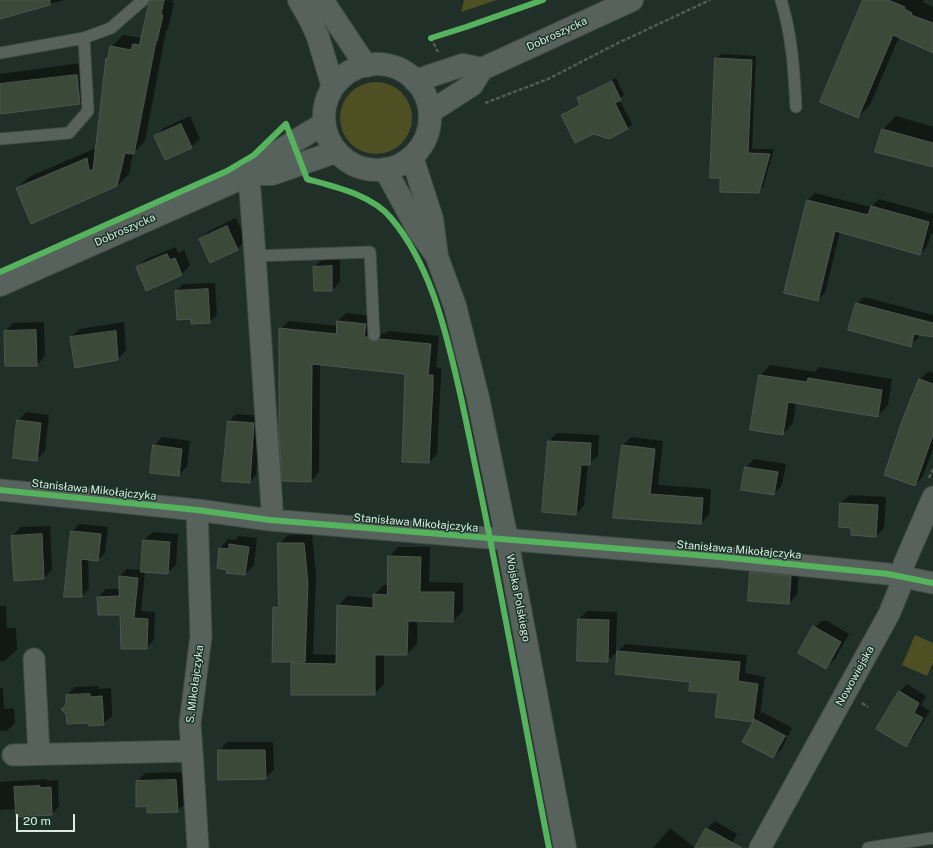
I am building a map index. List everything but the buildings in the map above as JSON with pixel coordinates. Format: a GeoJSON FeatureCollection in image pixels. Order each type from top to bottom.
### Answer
{"type":"FeatureCollection","features":[{"type":"Feature","properties":{"kind":"main road"},"geometry":{"type":"LineString","coordinates":[[300,0],[318,37],[333,87]]}},
{"type":"Feature","properties":{"kind":"main road"},"geometry":{"type":"LineString","coordinates":[[322,0],[366,66]]}},
{"type":"Feature","properties":{"kind":"main road","name":"Dobroszycka"},"geometry":{"type":"LineString","coordinates":[[482,69],[632,0]]}},
{"type":"Feature","properties":{"kind":"main road"},"geometry":{"type":"LineString","coordinates":[[415,81],[463,65],[482,69],[472,85],[430,112]]}},
{"type":"Feature","properties":{"kind":"main road"},"geometry":{"type":"LineString","coordinates":[[366,66],[387,66],[402,71],[415,81],[426,96],[430,112],[428,130],[423,143],[412,157],[400,165],[385,169],[370,169],[345,160],[335,152],[327,140],[323,124],[324,109],[328,96],[333,87],[345,75],[354,69],[366,66]]}},
{"type":"Feature","properties":{"kind":"main road","name":"Dobroszycka"},"geometry":{"type":"LineString","coordinates":[[0,285],[248,175],[266,159],[323,124]]}},
{"type":"Feature","properties":{"kind":"main road","name":"Dobroszycka"},"geometry":{"type":"LineString","coordinates":[[248,175],[272,174],[335,152]]}},
{"type":"Feature","properties":{"kind":"main road","name":"Wojska Polskiego"},"geometry":{"type":"LineString","coordinates":[[412,157],[432,219],[438,257],[455,306],[478,398],[507,540],[565,848]]}},
{"type":"Feature","properties":{"kind":"main road","name":"Wojska Polskiego"},"geometry":{"type":"LineString","coordinates":[[385,169],[417,228],[438,257]]}},
{"type":"Feature","properties":{"kind":"street"},"geometry":{"type":"LineString","coordinates":[[248,175],[272,508],[270,520]]}},
{"type":"Feature","properties":{"kind":"street","name":"Stanisława Mikołajczyka"},"geometry":{"type":"LineString","coordinates":[[0,490],[197,510],[270,520],[482,539],[728,558],[902,576],[933,583]]}},
{"type":"Feature","properties":{"kind":"street","name":"Nowowiejska"},"geometry":{"type":"LineString","coordinates":[[760,848],[889,614],[901,586],[904,564],[930,490]]}},
{"type":"Feature","properties":{"kind":"street","name":"S. Mikołajczyka"},"geometry":{"type":"LineString","coordinates":[[197,510],[201,636],[190,724],[198,848]]}},
{"type":"Feature","properties":{"kind":"street"},"geometry":{"type":"LineString","coordinates":[[34,659],[39,754]]}},
{"type":"Feature","properties":{"kind":"street"},"geometry":{"type":"LineString","coordinates":[[13,755],[192,751]]}},
{"type":"Feature","properties":{"kind":"lane"},"geometry":{"type":"LineString","coordinates":[[0,53],[84,38],[111,28],[143,0]]}},
{"type":"Feature","properties":{"kind":"lane"},"geometry":{"type":"LineString","coordinates":[[781,0],[786,15],[794,62],[796,107]]}},
{"type":"Feature","properties":{"kind":"lane"},"geometry":{"type":"LineString","coordinates":[[0,139],[70,132],[88,111],[84,38]]}},
{"type":"Feature","properties":{"kind":"lane"},"geometry":{"type":"LineString","coordinates":[[255,256],[370,252],[374,335]]}},
{"type":"Feature","properties":{"kind":"lane"},"geometry":{"type":"LineString","coordinates":[[868,848],[933,838]]}},
{"type":"Feature","properties":{"kind":"path"},"geometry":{"type":"LineString","coordinates":[[478,105],[548,79],[616,44],[710,0]]}},
{"type":"Feature","properties":{"kind":"path"},"geometry":{"type":"LineString","coordinates":[[930,490],[933,469]]}},
{"type":"Feature","properties":{"kind":"shaded area"},"geometry":{"type":"Polygon","coordinates":[[[464,0],[497,0],[461,12],[464,0]]]}},
{"type":"Feature","properties":{"kind":"shaded area"},"geometry":{"type":"Polygon","coordinates":[[[369,82],[383,82],[390,84],[402,92],[410,104],[412,118],[410,132],[402,144],[390,152],[383,154],[369,154],[362,152],[350,144],[342,132],[340,125],[340,111],[342,104],[350,92],[362,84],[369,82]]]}},
{"type":"Feature","properties":{"kind":"shaded area"},"geometry":{"type":"Polygon","coordinates":[[[915,635],[933,643],[933,663],[927,676],[902,665],[915,635]]]}},
{"type":"Feature","properties":{"kind":"cycle path"},"geometry":{"type":"LineString","coordinates":[[431,38],[543,0]]}},
{"type":"Feature","properties":{"kind":"cycle path"},"geometry":{"type":"LineString","coordinates":[[0,272],[227,171],[254,155],[286,124],[307,179],[341,189],[364,198],[374,203],[391,218],[416,254],[433,295],[447,337],[490,538],[549,848]]}},
{"type":"Feature","properties":{"kind":"cycle path"},"geometry":{"type":"LineString","coordinates":[[0,490],[197,510],[270,520],[720,557],[888,574],[933,583]]}}]}
